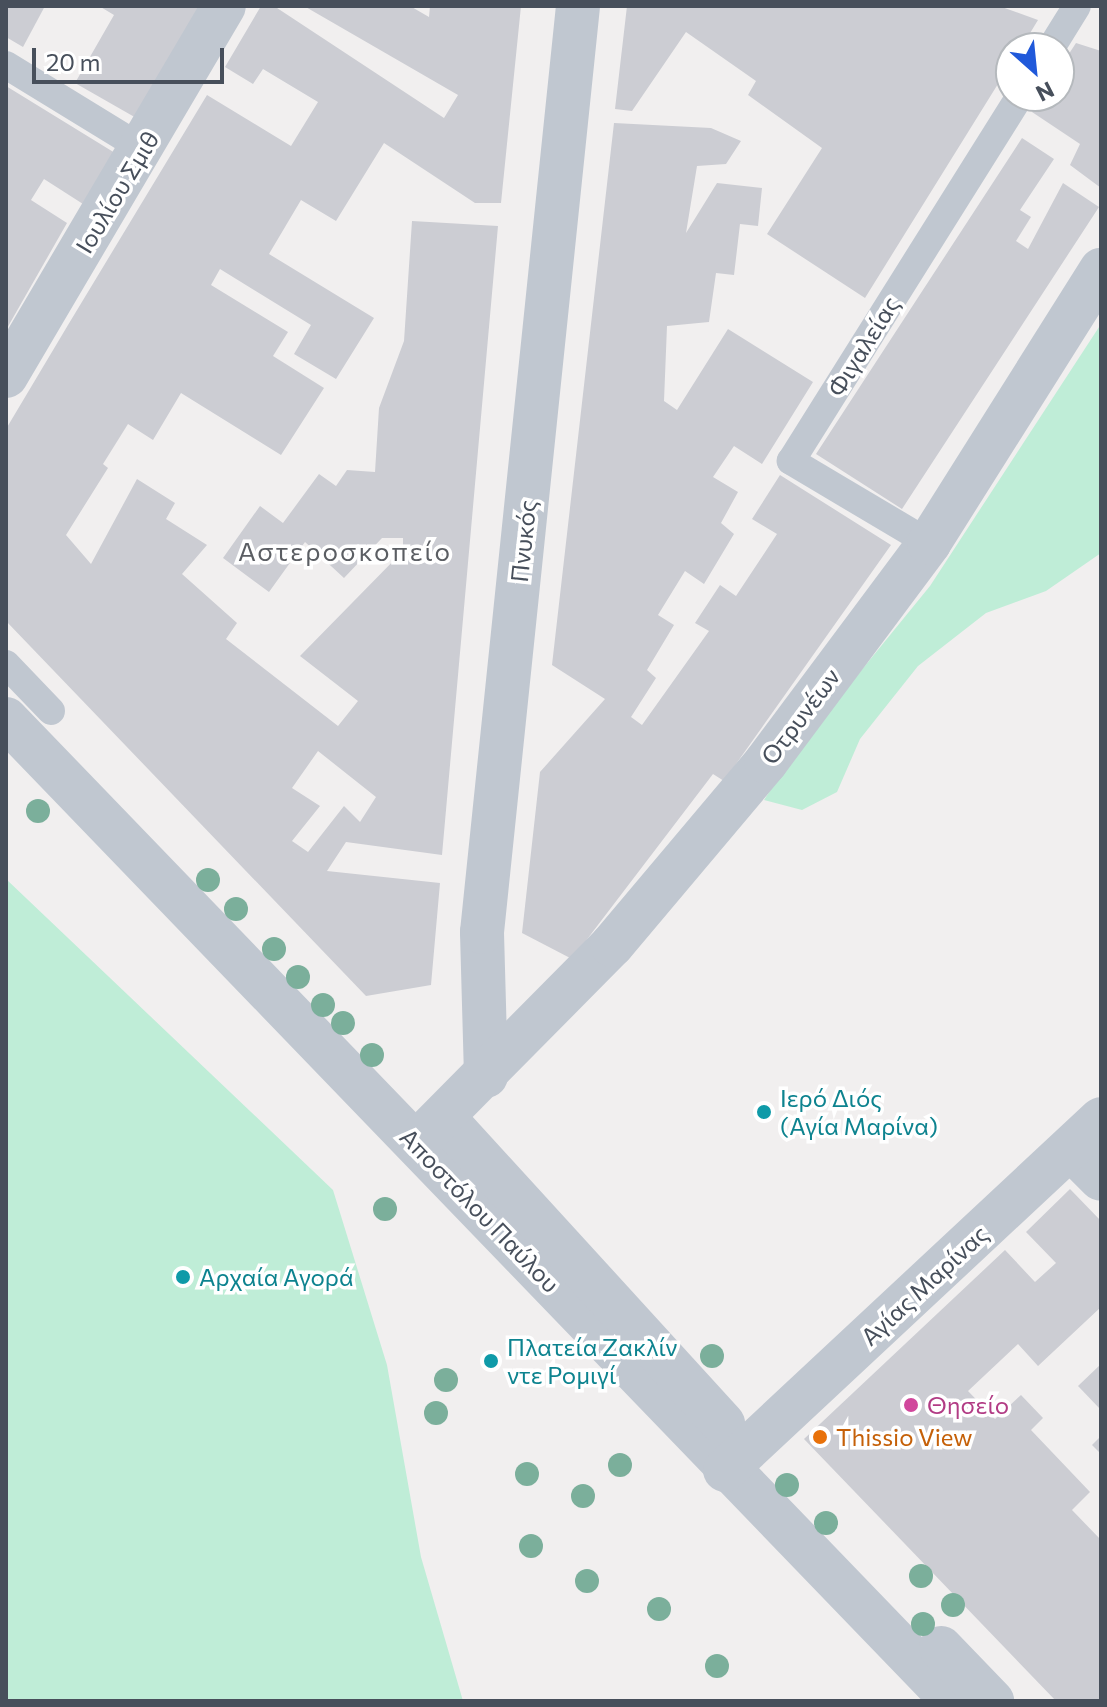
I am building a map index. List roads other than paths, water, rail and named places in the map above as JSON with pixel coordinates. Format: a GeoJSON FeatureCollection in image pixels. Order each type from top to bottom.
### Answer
{"type":"FeatureCollection","features":[{"type":"Feature","properties":{"kind":"street","name":"Ιουλίου Σμιθ"},"geometry":{"type":"LineString","coordinates":[[6,376],[143,149],[224,6]]}},
{"type":"Feature","properties":{"kind":"street","name":"Πνυκός"},"geometry":{"type":"LineString","coordinates":[[486,1076],[482,932],[578,6]]}},
{"type":"Feature","properties":{"kind":"street","name":"Οτρυνέων"},"geometry":{"type":"LineString","coordinates":[[430,1130],[612,945],[766,762],[929,543],[1101,270]]}},
{"type":"Feature","properties":{"kind":"street","name":"Αποστόλου Παύλου"},"geometry":{"type":"LineString","coordinates":[[6,719],[430,1130],[736,1460],[953,1701]]}},
{"type":"Feature","properties":{"kind":"street","name":"Αγίας Μαρίνας"},"geometry":{"type":"LineString","coordinates":[[736,1460],[1086,1134]]}},
{"type":"Feature","properties":{"kind":"street"},"geometry":{"type":"LineString","coordinates":[[1086,1134],[1101,1179]]}},
{"type":"Feature","properties":{"kind":"street","name":"Αποστόλου Παύλου"},"geometry":{"type":"LineString","coordinates":[[736,1460],[992,1701]]}},
{"type":"Feature","properties":{"kind":"lane"},"geometry":{"type":"LineString","coordinates":[[1061,32],[1077,6]]}},
{"type":"Feature","properties":{"kind":"lane"},"geometry":{"type":"LineString","coordinates":[[6,65],[143,149]]}},
{"type":"Feature","properties":{"kind":"lane","name":"Φιγαλείας"},"geometry":{"type":"LineString","coordinates":[[929,543],[791,461],[1010,112]]}},
{"type":"Feature","properties":{"kind":"lane"},"geometry":{"type":"LineString","coordinates":[[6,664],[51,711]]}},
{"type":"Feature","properties":{"kind":"place","name":"Ιερό Διός (Αγία Μαρίνα)"},"geometry":{"type":"Point","coordinates":[764,1112]}},
{"type":"Feature","properties":{"kind":"place","name":"Αρχαία Αγορά"},"geometry":{"type":"Point","coordinates":[183,1277]}},
{"type":"Feature","properties":{"kind":"place","name":"Πλατεία Ζακλίν ντε Ρομιγί"},"geometry":{"type":"Point","coordinates":[491,1361]}},
{"type":"Feature","properties":{"kind":"place","name":"Θησείο"},"geometry":{"type":"Point","coordinates":[911,1405]}},
{"type":"Feature","properties":{"kind":"place","name":"Thissio View"},"geometry":{"type":"Point","coordinates":[820,1437]}},
{"type":"Feature","properties":{"kind":"district","name":"Αστεροσκοπείο"},"geometry":{"type":"Point","coordinates":[345,551]}}]}
